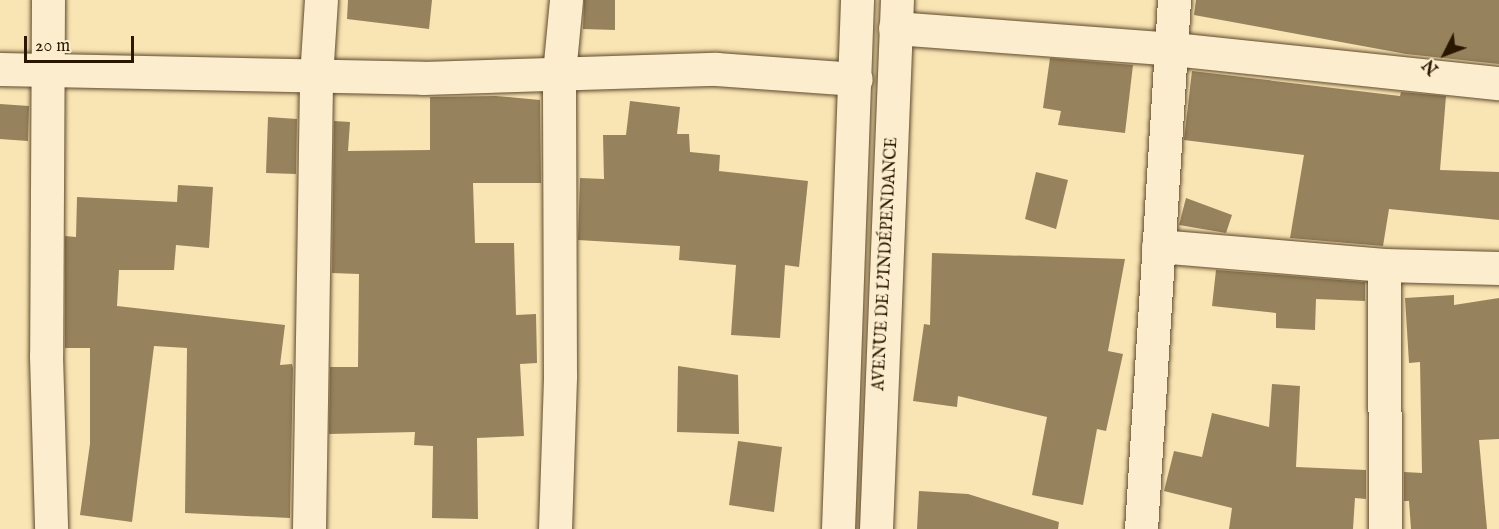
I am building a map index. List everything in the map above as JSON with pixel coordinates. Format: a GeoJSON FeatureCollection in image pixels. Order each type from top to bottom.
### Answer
{"type":"FeatureCollection","features":[{"type":"Feature","properties":{"kind":"street"},"geometry":{"type":"LineString","coordinates":[[48,0],[46,356],[51,529]]}},
{"type":"Feature","properties":{"kind":"street"},"geometry":{"type":"LineString","coordinates":[[309,529],[316,77],[321,0]]}},
{"type":"Feature","properties":{"kind":"street"},"geometry":{"type":"LineString","coordinates":[[555,529],[560,375],[559,73],[566,0]]}},
{"type":"Feature","properties":{"kind":"street"},"geometry":{"type":"LineString","coordinates":[[838,529],[856,79],[857,0]]}},
{"type":"Feature","properties":{"kind":"street"},"geometry":{"type":"LineString","coordinates":[[1141,529],[1158,246],[1173,49],[1174,0]]}},
{"type":"Feature","properties":{"kind":"street"},"geometry":{"type":"LineString","coordinates":[[896,14],[1173,49],[1499,83]]}},
{"type":"Feature","properties":{"kind":"street","name":"AVENUE DE L'INDÉPENDANCE"},"geometry":{"type":"LineString","coordinates":[[876,529],[896,14]]}},
{"type":"Feature","properties":{"kind":"street"},"geometry":{"type":"LineString","coordinates":[[0,69],[316,77],[716,69],[856,79]]}},
{"type":"Feature","properties":{"kind":"street"},"geometry":{"type":"LineString","coordinates":[[1158,246],[1384,265],[1499,268]]}},
{"type":"Feature","properties":{"kind":"street"},"geometry":{"type":"LineString","coordinates":[[1384,265],[1385,529]]}},
{"type":"Feature","properties":{"kind":"building"},"geometry":{"type":"Polygon","coordinates":[[[348,0],[432,0],[429,29],[347,19],[348,0]]]}},
{"type":"Feature","properties":{"kind":"building"},"geometry":{"type":"Polygon","coordinates":[[[584,0],[615,0],[615,30],[583,29],[584,0]]]}},
{"type":"Feature","properties":{"kind":"building"},"geometry":{"type":"Polygon","coordinates":[[[1196,0],[1499,0],[1499,64],[1406,54],[1194,15],[1196,0]]]}},
{"type":"Feature","properties":{"kind":"building"},"geometry":{"type":"Polygon","coordinates":[[[1050,58],[1133,65],[1125,133],[1058,125],[1061,111],[1043,108],[1050,58]]]}},
{"type":"Feature","properties":{"kind":"building"},"geometry":{"type":"Polygon","coordinates":[[[1192,71],[1400,96],[1401,92],[1446,96],[1440,170],[1499,172],[1499,220],[1389,209],[1383,246],[1290,238],[1304,155],[1184,140],[1192,71]]]}},
{"type":"Feature","properties":{"kind":"building"},"geometry":{"type":"Polygon","coordinates":[[[496,96],[540,100],[541,183],[473,183],[475,243],[514,243],[516,315],[536,314],[537,363],[520,364],[524,436],[477,438],[478,519],[432,518],[433,446],[414,445],[415,432],[329,434],[330,367],[358,367],[359,274],[332,273],[334,121],[350,122],[348,151],[430,150],[430,97],[496,96]]]}},
{"type":"Feature","properties":{"kind":"building"},"geometry":{"type":"Polygon","coordinates":[[[630,101],[680,107],[677,134],[689,134],[690,152],[720,155],[719,171],[808,181],[799,267],[785,265],[780,338],[731,335],[736,265],[679,260],[680,246],[578,240],[580,178],[604,179],[603,135],[626,135],[630,101]]]}},
{"type":"Feature","properties":{"kind":"building"},"geometry":{"type":"Polygon","coordinates":[[[0,104],[29,106],[28,141],[0,139],[0,104]]]}},
{"type":"Feature","properties":{"kind":"building"},"geometry":{"type":"Polygon","coordinates":[[[268,117],[297,119],[296,174],[266,173],[268,117]]]}},
{"type":"Feature","properties":{"kind":"building"},"geometry":{"type":"Polygon","coordinates":[[[1036,172],[1068,180],[1056,229],[1025,219],[1036,172]]]}},
{"type":"Feature","properties":{"kind":"building"},"geometry":{"type":"Polygon","coordinates":[[[178,185],[213,187],[209,248],[176,245],[174,270],[119,270],[117,306],[285,325],[280,365],[292,364],[293,368],[290,518],[185,513],[187,348],[154,346],[132,522],[80,515],[90,444],[90,348],[65,348],[65,236],[76,237],[77,197],[177,202],[178,185]]]}},
{"type":"Feature","properties":{"kind":"building"},"geometry":{"type":"Polygon","coordinates":[[[1186,198],[1232,215],[1226,233],[1179,225],[1186,198]]]}},
{"type":"Feature","properties":{"kind":"building"},"geometry":{"type":"Polygon","coordinates":[[[932,253],[1125,259],[1108,351],[1123,354],[1106,431],[1097,429],[1083,505],[1032,495],[1047,417],[958,396],[957,407],[913,401],[924,324],[930,325],[932,253]]]}},
{"type":"Feature","properties":{"kind":"building"},"geometry":{"type":"Polygon","coordinates":[[[1216,270],[1365,282],[1365,301],[1316,299],[1315,330],[1276,328],[1276,313],[1212,306],[1216,270]]]}},
{"type":"Feature","properties":{"kind":"building"},"geometry":{"type":"Polygon","coordinates":[[[1454,295],[1454,305],[1499,298],[1499,439],[1479,440],[1487,529],[1411,529],[1409,501],[1404,501],[1404,472],[1422,473],[1420,362],[1409,363],[1405,298],[1454,295]]]}},
{"type":"Feature","properties":{"kind":"building"},"geometry":{"type":"Polygon","coordinates":[[[678,366],[738,375],[739,434],[677,432],[678,366]]]}},
{"type":"Feature","properties":{"kind":"building"},"geometry":{"type":"Polygon","coordinates":[[[1272,384],[1300,386],[1296,467],[1366,470],[1366,499],[1355,498],[1353,529],[1229,529],[1232,508],[1164,491],[1174,451],[1202,457],[1212,413],[1269,427],[1272,384]]]}},
{"type":"Feature","properties":{"kind":"building"},"geometry":{"type":"Polygon","coordinates":[[[738,441],[782,447],[774,512],[729,505],[738,441]]]}},
{"type":"Feature","properties":{"kind":"building"},"geometry":{"type":"Polygon","coordinates":[[[919,491],[968,494],[1059,522],[1058,529],[917,529],[919,491]]]}}]}
